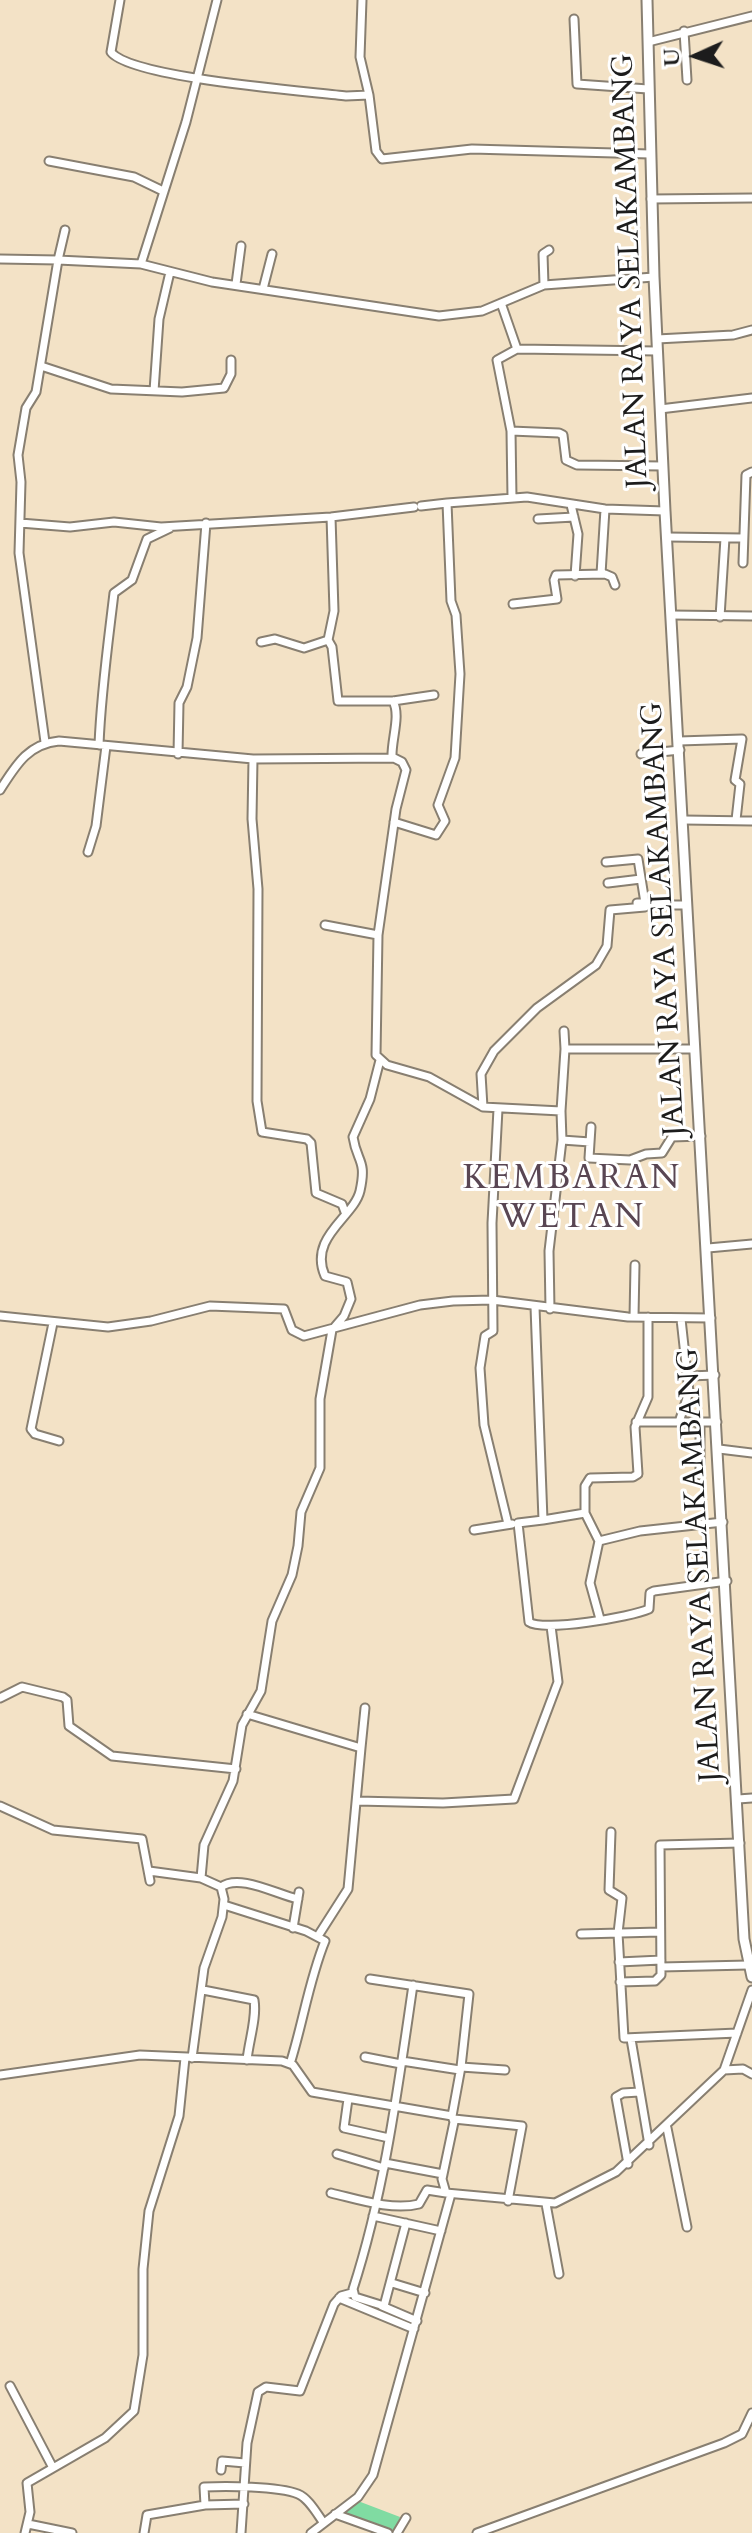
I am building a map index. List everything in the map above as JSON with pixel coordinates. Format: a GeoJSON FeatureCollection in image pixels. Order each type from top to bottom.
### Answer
{"type":"FeatureCollection","features":[{"type":"Feature","properties":{"kind":"main road","name":"JALAN RAYA SELAKAMBANG"},"geometry":{"type":"LineString","coordinates":[[647,0],[651,199],[665,511],[727,1581],[740,1866],[748,1965],[752,1977]]}},
{"type":"Feature","properties":{"kind":"street"},"geometry":{"type":"LineString","coordinates":[[120,0],[112,38],[114,57],[136,67],[346,96],[369,95]]}},
{"type":"Feature","properties":{"kind":"street"},"geometry":{"type":"LineString","coordinates":[[141,264],[198,77],[217,0]]}},
{"type":"Feature","properties":{"kind":"street"},"geometry":{"type":"LineString","coordinates":[[362,0],[360,57],[369,95],[376,151],[382,159],[472,149],[650,154]]}},
{"type":"Feature","properties":{"kind":"street"},"geometry":{"type":"LineString","coordinates":[[648,42],[752,16]]}},
{"type":"Feature","properties":{"kind":"street"},"geometry":{"type":"LineString","coordinates":[[574,19],[577,84],[648,89]]}},
{"type":"Feature","properties":{"kind":"street"},"geometry":{"type":"LineString","coordinates":[[684,31],[687,80]]}},
{"type":"Feature","properties":{"kind":"street"},"geometry":{"type":"LineString","coordinates":[[49,161],[134,177],[163,191]]}},
{"type":"Feature","properties":{"kind":"street"},"geometry":{"type":"LineString","coordinates":[[651,199],[752,198]]}},
{"type":"Feature","properties":{"kind":"street"},"geometry":{"type":"LineString","coordinates":[[45,742],[20,569],[19,442],[41,366],[65,230]]}},
{"type":"Feature","properties":{"kind":"street"},"geometry":{"type":"LineString","coordinates":[[236,284],[241,246]]}},
{"type":"Feature","properties":{"kind":"street"},"geometry":{"type":"LineString","coordinates":[[544,285],[543,254],[549,250]]}},
{"type":"Feature","properties":{"kind":"street"},"geometry":{"type":"LineString","coordinates":[[263,289],[272,254]]}},
{"type":"Feature","properties":{"kind":"street"},"geometry":{"type":"LineString","coordinates":[[0,259],[141,264],[263,289],[439,316],[465,314],[544,285],[654,277]]}},
{"type":"Feature","properties":{"kind":"street"},"geometry":{"type":"LineString","coordinates":[[154,391],[159,319],[170,272]]}},
{"type":"Feature","properties":{"kind":"street"},"geometry":{"type":"LineString","coordinates":[[501,303],[517,349]]}},
{"type":"Feature","properties":{"kind":"street"},"geometry":{"type":"LineString","coordinates":[[657,339],[733,335],[752,330]]}},
{"type":"Feature","properties":{"kind":"street"},"geometry":{"type":"LineString","coordinates":[[512,498],[511,431],[497,360],[517,349],[657,351]]}},
{"type":"Feature","properties":{"kind":"street"},"geometry":{"type":"LineString","coordinates":[[41,366],[75,374],[108,388],[154,391],[221,389],[231,374],[231,360]]}},
{"type":"Feature","properties":{"kind":"street"},"geometry":{"type":"LineString","coordinates":[[660,409],[752,398]]}},
{"type":"Feature","properties":{"kind":"street"},"geometry":{"type":"LineString","coordinates":[[511,431],[562,434],[565,457],[572,464],[663,466]]}},
{"type":"Feature","properties":{"kind":"street"},"geometry":{"type":"LineString","coordinates":[[743,563],[746,475],[752,472]]}},
{"type":"Feature","properties":{"kind":"street"},"geometry":{"type":"LineString","coordinates":[[20,523],[70,527],[114,522],[171,526],[331,517],[512,498],[605,509],[665,511]]}},
{"type":"Feature","properties":{"kind":"street"},"geometry":{"type":"LineString","coordinates":[[394,822],[436,835],[445,821],[438,805],[455,758],[461,658],[451,601],[447,503]]}},
{"type":"Feature","properties":{"kind":"street"},"geometry":{"type":"LineString","coordinates":[[571,505],[578,534],[575,576]]}},
{"type":"Feature","properties":{"kind":"street"},"geometry":{"type":"LineString","coordinates":[[601,574],[605,509]]}},
{"type":"Feature","properties":{"kind":"street"},"geometry":{"type":"LineString","coordinates":[[331,517],[334,611],[329,641],[338,700],[393,701],[434,695]]}},
{"type":"Feature","properties":{"kind":"street"},"geometry":{"type":"LineString","coordinates":[[538,519],[574,517]]}},
{"type":"Feature","properties":{"kind":"street"},"geometry":{"type":"LineString","coordinates":[[178,754],[179,703],[187,687],[197,638],[206,523]]}},
{"type":"Feature","properties":{"kind":"street"},"geometry":{"type":"LineString","coordinates":[[88,852],[96,826],[103,746],[100,693],[110,647],[114,593],[132,580],[147,539],[171,526]]}},
{"type":"Feature","properties":{"kind":"street"},"geometry":{"type":"LineString","coordinates":[[667,537],[743,538]]}},
{"type":"Feature","properties":{"kind":"street"},"geometry":{"type":"LineString","coordinates":[[720,617],[725,538]]}},
{"type":"Feature","properties":{"kind":"street"},"geometry":{"type":"LineString","coordinates":[[513,604],[535,598],[557,599],[555,576],[601,574],[612,577],[615,585]]}},
{"type":"Feature","properties":{"kind":"street"},"geometry":{"type":"LineString","coordinates":[[672,615],[752,616]]}},
{"type":"Feature","properties":{"kind":"street"},"geometry":{"type":"LineString","coordinates":[[261,642],[275,639],[304,648],[329,641]]}},
{"type":"Feature","properties":{"kind":"street"},"geometry":{"type":"LineString","coordinates":[[392,758],[391,739],[396,709],[393,701]]}},
{"type":"Feature","properties":{"kind":"street"},"geometry":{"type":"LineString","coordinates":[[641,754],[742,735],[735,780],[740,784],[736,820]]}},
{"type":"Feature","properties":{"kind":"street"},"geometry":{"type":"LineString","coordinates":[[0,790],[21,759],[45,742],[253,759],[392,758],[402,762],[406,770],[394,822],[378,935],[376,1055],[380,1060],[429,1077],[483,1107],[561,1111]]}},
{"type":"Feature","properties":{"kind":"street"},"geometry":{"type":"LineString","coordinates":[[253,759],[252,819],[258,889],[257,1101],[262,1132],[307,1139],[311,1143],[316,1193],[342,1204],[345,1212]]}},
{"type":"Feature","properties":{"kind":"street"},"geometry":{"type":"LineString","coordinates":[[684,820],[752,821]]}},
{"type":"Feature","properties":{"kind":"street"},"geometry":{"type":"LineString","coordinates":[[606,862],[637,858],[645,905]]}},
{"type":"Feature","properties":{"kind":"street"},"geometry":{"type":"LineString","coordinates":[[608,883],[641,879]]}},
{"type":"Feature","properties":{"kind":"street"},"geometry":{"type":"LineString","coordinates":[[611,905],[687,905]]}},
{"type":"Feature","properties":{"kind":"street"},"geometry":{"type":"LineString","coordinates":[[483,1107],[481,1074],[499,1045],[537,1008],[596,965],[607,946],[610,910],[645,905]]}},
{"type":"Feature","properties":{"kind":"street"},"geometry":{"type":"LineString","coordinates":[[325,925],[378,935]]}},
{"type":"Feature","properties":{"kind":"street"},"geometry":{"type":"LineString","coordinates":[[550,1309],[551,1209],[562,1140],[564,1031]]}},
{"type":"Feature","properties":{"kind":"street"},"geometry":{"type":"LineString","coordinates":[[565,1049],[695,1049]]}},
{"type":"Feature","properties":{"kind":"street"},"geometry":{"type":"LineString","coordinates":[[201,1878],[204,1845],[236,1769],[240,1736],[247,1714],[261,1691],[272,1621],[292,1575],[301,1512],[320,1468],[319,1410],[332,1330],[348,1309],[350,1289],[347,1282],[325,1276],[322,1265],[331,1229],[360,1192],[364,1164],[353,1137],[370,1099],[380,1060]]}},
{"type":"Feature","properties":{"kind":"street"},"geometry":{"type":"LineString","coordinates":[[498,1109],[493,1331],[485,1336],[480,1361],[488,1447],[508,1524]]}},
{"type":"Feature","properties":{"kind":"street"},"geometry":{"type":"LineString","coordinates":[[591,1127],[591,1159],[630,1160],[646,1154],[664,1153],[672,1137],[701,1136]]}},
{"type":"Feature","properties":{"kind":"street"},"geometry":{"type":"LineString","coordinates":[[562,1140],[590,1142]]}},
{"type":"Feature","properties":{"kind":"street"},"geometry":{"type":"LineString","coordinates":[[708,1248],[752,1244]]}},
{"type":"Feature","properties":{"kind":"street"},"geometry":{"type":"LineString","coordinates":[[634,1317],[635,1265]]}},
{"type":"Feature","properties":{"kind":"street"},"geometry":{"type":"LineString","coordinates":[[0,1316],[108,1327],[151,1321],[210,1306],[265,1306],[284,1309],[289,1326],[296,1334],[332,1330],[428,1304],[492,1300],[634,1317],[711,1318]]}},
{"type":"Feature","properties":{"kind":"street"},"geometry":{"type":"LineString","coordinates":[[535,1307],[543,1520]]}},
{"type":"Feature","properties":{"kind":"street"},"geometry":{"type":"LineString","coordinates":[[600,1619],[590,1583],[599,1541],[585,1513],[588,1478],[637,1475],[636,1422],[648,1397],[648,1317]]}},
{"type":"Feature","properties":{"kind":"street"},"geometry":{"type":"LineString","coordinates":[[679,1422],[688,1401],[689,1376],[681,1319]]}},
{"type":"Feature","properties":{"kind":"street"},"geometry":{"type":"LineString","coordinates":[[53,1323],[31,1429],[35,1434],[59,1441]]}},
{"type":"Feature","properties":{"kind":"street"},"geometry":{"type":"LineString","coordinates":[[689,1376],[715,1375]]}},
{"type":"Feature","properties":{"kind":"street"},"geometry":{"type":"LineString","coordinates":[[636,1422],[717,1422]]}},
{"type":"Feature","properties":{"kind":"street"},"geometry":{"type":"LineString","coordinates":[[700,1422],[700,1475]]}},
{"type":"Feature","properties":{"kind":"street"},"geometry":{"type":"LineString","coordinates":[[719,1449],[752,1453]]}},
{"type":"Feature","properties":{"kind":"street"},"geometry":{"type":"LineString","coordinates":[[474,1530],[585,1513]]}},
{"type":"Feature","properties":{"kind":"street"},"geometry":{"type":"LineString","coordinates":[[599,1541],[640,1531],[723,1522]]}},
{"type":"Feature","properties":{"kind":"street"},"geometry":{"type":"LineString","coordinates":[[518,1523],[528,1619],[534,1626],[600,1619],[649,1609],[650,1594],[654,1591],[727,1581]]}},
{"type":"Feature","properties":{"kind":"street"},"geometry":{"type":"LineString","coordinates":[[357,1801],[443,1803],[514,1799],[558,1682],[551,1626]]}},
{"type":"Feature","properties":{"kind":"street"},"geometry":{"type":"LineString","coordinates":[[0,1698],[22,1687],[63,1697],[67,1700],[69,1726],[112,1756],[236,1769]]}},
{"type":"Feature","properties":{"kind":"street"},"geometry":{"type":"LineString","coordinates":[[290,2064],[307,2011],[321,1938],[347,1891],[365,1708]]}},
{"type":"Feature","properties":{"kind":"street"},"geometry":{"type":"LineString","coordinates":[[247,1714],[361,1748]]}},
{"type":"Feature","properties":{"kind":"street"},"geometry":{"type":"LineString","coordinates":[[738,1799],[752,1798]]}},
{"type":"Feature","properties":{"kind":"street"},"geometry":{"type":"LineString","coordinates":[[0,1806],[53,1830],[142,1839],[150,1881]]}},
{"type":"Feature","properties":{"kind":"street"},"geometry":{"type":"LineString","coordinates":[[611,1832],[609,1890],[622,1898],[618,1933],[623,2034],[631,2039],[737,2033]]}},
{"type":"Feature","properties":{"kind":"street"},"geometry":{"type":"LineString","coordinates":[[620,1982],[658,1980],[661,1964],[660,1845],[740,1843]]}},
{"type":"Feature","properties":{"kind":"street"},"geometry":{"type":"LineString","coordinates":[[740,1866],[752,1865]]}},
{"type":"Feature","properties":{"kind":"street"},"geometry":{"type":"LineString","coordinates":[[149,1871],[201,1878],[222,1885],[243,1884],[298,1896],[293,1928]]}},
{"type":"Feature","properties":{"kind":"street"},"geometry":{"type":"LineString","coordinates":[[25,2533],[29,2482],[105,2438],[134,2411],[143,2355],[144,2259],[149,2211],[174,2138],[203,1990],[204,1968],[228,1905],[222,1885]]}},
{"type":"Feature","properties":{"kind":"street"},"geometry":{"type":"LineString","coordinates":[[228,1905],[321,1938]]}},
{"type":"Feature","properties":{"kind":"street"},"geometry":{"type":"LineString","coordinates":[[581,1934],[660,1932]]}},
{"type":"Feature","properties":{"kind":"street"},"geometry":{"type":"LineString","coordinates":[[619,1962],[748,1965]]}},
{"type":"Feature","properties":{"kind":"street"},"geometry":{"type":"LineString","coordinates":[[370,1979],[469,1994],[443,2174],[442,2186],[449,2194]]}},
{"type":"Feature","properties":{"kind":"street"},"geometry":{"type":"LineString","coordinates":[[352,2293],[384,2165],[413,1985]]}},
{"type":"Feature","properties":{"kind":"street"},"geometry":{"type":"LineString","coordinates":[[203,1990],[254,2000],[255,2014],[250,2025],[247,2060]]}},
{"type":"Feature","properties":{"kind":"street"},"geometry":{"type":"LineString","coordinates":[[331,2193],[376,2203],[417,2205],[427,2190],[546,2204],[572,2196],[628,2164],[724,2070],[752,1990]]}},
{"type":"Feature","properties":{"kind":"street"},"geometry":{"type":"LineString","coordinates":[[631,2039],[649,2145]]}},
{"type":"Feature","properties":{"kind":"street"},"geometry":{"type":"LineString","coordinates":[[0,2075],[64,2069],[125,2057],[290,2064],[312,2092],[395,2108],[522,2126],[508,2201]]}},
{"type":"Feature","properties":{"kind":"street"},"geometry":{"type":"LineString","coordinates":[[365,2057],[460,2069],[505,2070]]}},
{"type":"Feature","properties":{"kind":"street"},"geometry":{"type":"LineString","coordinates":[[724,2070],[743,2069],[752,2074]]}},
{"type":"Feature","properties":{"kind":"street"},"geometry":{"type":"LineString","coordinates":[[628,2164],[616,2097],[623,2093],[639,2092]]}},
{"type":"Feature","properties":{"kind":"street"},"geometry":{"type":"LineString","coordinates":[[348,2099],[344,2128],[389,2138]]}},
{"type":"Feature","properties":{"kind":"street"},"geometry":{"type":"LineString","coordinates":[[667,2128],[687,2227]]}},
{"type":"Feature","properties":{"kind":"street"},"geometry":{"type":"LineString","coordinates":[[337,2154],[443,2174]]}},
{"type":"Feature","properties":{"kind":"street"},"geometry":{"type":"LineString","coordinates":[[311,2533],[358,2497],[373,2475],[425,2293],[449,2194]]}},
{"type":"Feature","properties":{"kind":"street"},"geometry":{"type":"LineString","coordinates":[[546,2204],[559,2274]]}},
{"type":"Feature","properties":{"kind":"street"},"geometry":{"type":"LineString","coordinates":[[373,2216],[441,2231]]}},
{"type":"Feature","properties":{"kind":"street"},"geometry":{"type":"LineString","coordinates":[[406,2223],[389,2277],[392,2283],[425,2293]]}},
{"type":"Feature","properties":{"kind":"street"},"geometry":{"type":"LineString","coordinates":[[382,2306],[392,2283]]}},
{"type":"Feature","properties":{"kind":"street"},"geometry":{"type":"LineString","coordinates":[[241,2533],[245,2463],[258,2392],[266,2387],[300,2391],[314,2348],[339,2298],[352,2293],[416,2325]]}},
{"type":"Feature","properties":{"kind":"street"},"geometry":{"type":"LineString","coordinates":[[339,2298],[416,2325]]}},
{"type":"Feature","properties":{"kind":"street"},"geometry":{"type":"LineString","coordinates":[[10,2386],[52,2466]]}},
{"type":"Feature","properties":{"kind":"street"},"geometry":{"type":"LineString","coordinates":[[477,2533],[724,2443],[742,2434],[752,2413]]}},
{"type":"Feature","properties":{"kind":"street"},"geometry":{"type":"LineString","coordinates":[[221,2470],[222,2461],[245,2463]]}},
{"type":"Feature","properties":{"kind":"street"},"geometry":{"type":"LineString","coordinates":[[205,2505],[204,2487],[234,2485],[244,2489],[295,2493],[323,2522]]}},
{"type":"Feature","properties":{"kind":"street"},"geometry":{"type":"LineString","coordinates":[[144,2533],[147,2515],[205,2505],[244,2504]]}},
{"type":"Feature","properties":{"kind":"street"},"geometry":{"type":"LineString","coordinates":[[335,2514],[388,2533]]}},
{"type":"Feature","properties":{"kind":"street"},"geometry":{"type":"LineString","coordinates":[[397,2533],[406,2518]]}},
{"type":"Feature","properties":{"kind":"street"},"geometry":{"type":"LineString","coordinates":[[28,2524],[72,2533]]}},
{"type":"Feature","properties":{"kind":"green space"},"geometry":{"type":"Polygon","coordinates":[[[358,2501],[400,2517],[394,2533],[342,2514],[358,2501]]]}},
{"type":"Feature","properties":{"kind":"district","name":"KEMBARAN WETAN"},"geometry":{"type":"Point","coordinates":[572,1200]}}]}
